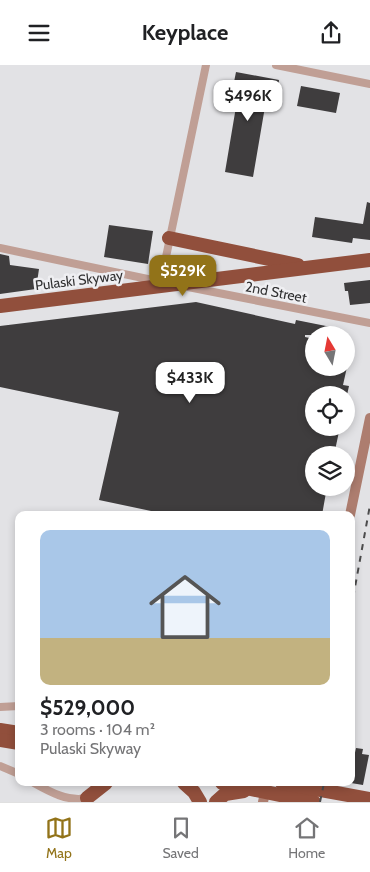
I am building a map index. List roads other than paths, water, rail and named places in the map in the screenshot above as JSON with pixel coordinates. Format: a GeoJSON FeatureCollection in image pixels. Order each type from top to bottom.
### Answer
{"type":"FeatureCollection","features":[{"type":"Feature","properties":{"kind":"highway"},"geometry":{"type":"LineString","coordinates":[[169,238],[294,264],[320,267],[370,264]]}},
{"type":"Feature","properties":{"kind":"highway","name":"Pulaski Skyway"},"geometry":{"type":"LineString","coordinates":[[0,306],[370,260]]}},
{"type":"Feature","properties":{"kind":"highway","name":"Pulaski Skyway"},"geometry":{"type":"LineString","coordinates":[[0,314],[370,268]]}},
{"type":"Feature","properties":{"kind":"highway"},"geometry":{"type":"LineString","coordinates":[[0,730],[15,732]]}},
{"type":"Feature","properties":{"kind":"highway"},"geometry":{"type":"LineString","coordinates":[[0,740],[15,742]]}},
{"type":"Feature","properties":{"kind":"highway"},"geometry":{"type":"LineString","coordinates":[[87,798],[92,786]]}},
{"type":"Feature","properties":{"kind":"highway"},"geometry":{"type":"LineString","coordinates":[[87,798],[102,786]]}},
{"type":"Feature","properties":{"kind":"highway"},"geometry":{"type":"LineString","coordinates":[[187,786],[194,792],[200,802]]}},
{"type":"Feature","properties":{"kind":"highway"},"geometry":{"type":"LineString","coordinates":[[216,802],[220,797],[228,793],[261,786],[298,801],[314,802]]}},
{"type":"Feature","properties":{"kind":"highway"},"geometry":{"type":"LineString","coordinates":[[312,786],[370,799]]}},
{"type":"Feature","properties":{"kind":"main road"},"geometry":{"type":"LineString","coordinates":[[351,511],[370,418]]}},
{"type":"Feature","properties":{"kind":"main road"},"geometry":{"type":"LineString","coordinates":[[261,786],[262,802]]}},
{"type":"Feature","properties":{"kind":"street"},"geometry":{"type":"LineString","coordinates":[[160,281],[206,65]]}},
{"type":"Feature","properties":{"kind":"street"},"geometry":{"type":"LineString","coordinates":[[276,65],[370,84]]}},
{"type":"Feature","properties":{"kind":"street","name":"2nd Street"},"geometry":{"type":"LineString","coordinates":[[0,248],[370,323]]}},
{"type":"Feature","properties":{"kind":"street"},"geometry":{"type":"LineString","coordinates":[[0,707],[15,706]]}},
{"type":"Feature","properties":{"kind":"street"},"geometry":{"type":"LineString","coordinates":[[0,766],[15,772]]}},
{"type":"Feature","properties":{"kind":"street"},"geometry":{"type":"LineString","coordinates":[[40,786],[66,800],[76,801],[87,798]]}},
{"type":"Feature","properties":{"kind":"railway"},"geometry":{"type":"LineString","coordinates":[[355,587],[370,505]]}},
{"type":"Feature","properties":{"kind":"railway"},"geometry":{"type":"LineString","coordinates":[[320,802],[323,786]]}}]}
